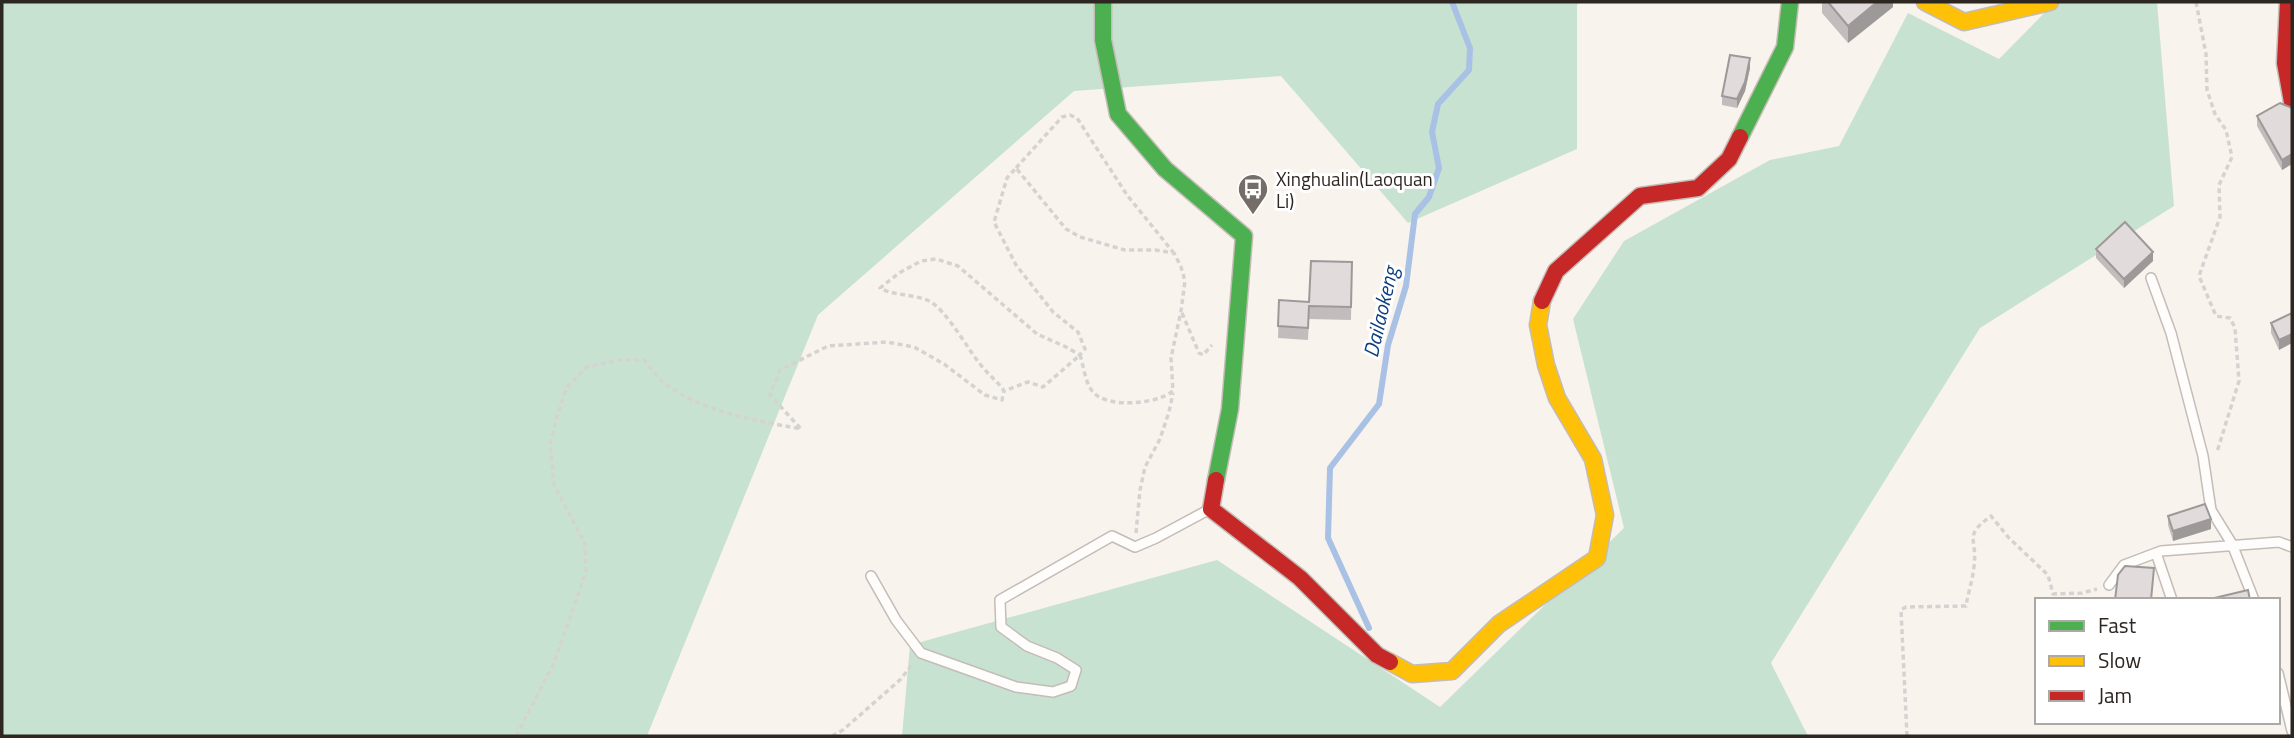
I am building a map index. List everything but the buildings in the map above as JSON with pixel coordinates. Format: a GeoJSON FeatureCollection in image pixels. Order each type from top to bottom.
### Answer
{"type":"FeatureCollection","features":[{"type":"Feature","properties":{"kind":"street"},"geometry":{"type":"LineString","coordinates":[[1103,2],[1103,40],[1118,114],[1165,169],[1244,236],[1230,410],[1211,509],[1300,578],[1377,655],[1412,674],[1452,671],[1499,624],[1597,558],[1605,515],[1593,459],[1557,398],[1538,325],[1540,304],[1556,271],[1640,196],[1698,188],[1729,159],[1785,47],[1790,2]]}},
{"type":"Feature","properties":{"kind":"street"},"geometry":{"type":"LineString","coordinates":[[1925,2],[1964,22],[2050,2]]}},
{"type":"Feature","properties":{"kind":"street"},"geometry":{"type":"LineString","coordinates":[[2288,2],[2285,63],[2292,103]]}},
{"type":"Feature","properties":{"kind":"lane"},"geometry":{"type":"LineString","coordinates":[[2151,278],[2171,333],[2203,456],[2211,510],[2232,544],[2253,598]]}},
{"type":"Feature","properties":{"kind":"lane"},"geometry":{"type":"LineString","coordinates":[[871,576],[896,620],[921,653],[1016,687],[1054,692],[1071,686],[1076,670],[1057,658],[1027,646],[1001,627],[1000,600],[1112,536],[1135,547],[1211,509]]}},
{"type":"Feature","properties":{"kind":"lane"},"geometry":{"type":"LineString","coordinates":[[2109,585],[2124,565],[2156,553],[2232,544],[2279,542],[2292,547]]}},
{"type":"Feature","properties":{"kind":"lane"},"geometry":{"type":"LineString","coordinates":[[2156,553],[2171,598]]}},
{"type":"Feature","properties":{"kind":"lane"},"geometry":{"type":"LineString","coordinates":[[2280,681],[2292,732]]}},
{"type":"Feature","properties":{"kind":"path"},"geometry":{"type":"LineString","coordinates":[[2196,2],[2206,54],[2207,90],[2215,114],[2226,130],[2232,156],[2219,185],[2220,217],[2199,276],[2216,316],[2230,318],[2235,328],[2239,381],[2223,426]]}},
{"type":"Feature","properties":{"kind":"path"},"geometry":{"type":"LineString","coordinates":[[1004,391],[1028,382],[1043,387],[1085,349],[1078,332],[1053,312],[1016,265],[994,222],[1007,178],[1062,117],[1070,115],[1077,118],[1127,195],[1174,253],[1185,281],[1171,358],[1173,391],[1160,439],[1145,467],[1140,490],[1135,547]]}},
{"type":"Feature","properties":{"kind":"path"},"geometry":{"type":"LineString","coordinates":[[1016,167],[1066,229],[1080,237],[1125,250],[1174,253]]}},
{"type":"Feature","properties":{"kind":"path"},"geometry":{"type":"LineString","coordinates":[[516,736],[552,665],[586,572],[585,544],[554,485],[550,444],[567,387],[587,367],[619,360],[644,360],[662,381],[696,401],[744,418],[801,429],[770,396],[780,370],[828,346],[887,342],[914,347],[944,364],[985,395],[1002,400],[1004,391],[998,381],[985,371],[948,320],[929,300],[892,295],[880,288],[920,261],[936,259],[958,266],[1037,334],[1080,355],[1088,385],[1103,400],[1149,401],[1165,397],[1173,391]]}},
{"type":"Feature","properties":{"kind":"path"},"geometry":{"type":"LineString","coordinates":[[1181,311],[1199,353],[1203,355],[1218,339],[1236,326]]}},
{"type":"Feature","properties":{"kind":"path"},"geometry":{"type":"LineString","coordinates":[[1907,736],[1901,610],[1906,607],[1966,606],[1974,566],[1973,537],[1976,527],[1991,516],[2009,538],[2048,575],[2053,594],[2082,593],[2109,585]]}},
{"type":"Feature","properties":{"kind":"path"},"geometry":{"type":"LineString","coordinates":[[832,736],[843,730],[901,679],[921,653]]}},
{"type":"Feature","properties":{"kind":"green space"},"geometry":{"type":"Polygon","coordinates":[[[2,2],[1580,2],[1577,5],[1577,149],[1408,223],[1281,76],[1074,91],[818,315],[647,736],[2,736],[2,2]]]}},
{"type":"Feature","properties":{"kind":"green space"},"geometry":{"type":"Polygon","coordinates":[[[2055,2],[2157,2],[2174,206],[1980,328],[1771,663],[1808,736],[902,736],[910,645],[1217,560],[1440,707],[1624,528],[1573,319],[1624,241],[1770,160],[1839,146],[1908,13],[1999,59],[2055,2]]]}},
{"type":"Feature","properties":{"kind":"waterway","name":"Dailaokeng"},"geometry":{"type":"LineString","coordinates":[[1369,628],[1328,538],[1330,468],[1379,404],[1388,345],[1406,286],[1415,214],[1429,197],[1439,168],[1432,132],[1438,104],[1469,70],[1470,48],[1452,2]]}},
{"type":"Feature","properties":{"kind":"traffic: fast"},"geometry":{"type":"LineString","coordinates":[[1103,2],[1103,40],[1118,114],[1165,169],[1244,236],[1230,409],[1216,480]]}},
{"type":"Feature","properties":{"kind":"traffic: fast"},"geometry":{"type":"LineString","coordinates":[[1740,137],[1785,47],[1790,2]]}},
{"type":"Feature","properties":{"kind":"traffic: slow"},"geometry":{"type":"LineString","coordinates":[[1925,2],[1964,22],[2050,2]]}},
{"type":"Feature","properties":{"kind":"traffic: slow"},"geometry":{"type":"LineString","coordinates":[[1390,662],[1412,674],[1452,671],[1499,624],[1597,558],[1605,515],[1593,459],[1557,398],[1546,365],[1538,325],[1542,301]]}},
{"type":"Feature","properties":{"kind":"traffic: jam"},"geometry":{"type":"LineString","coordinates":[[2288,2],[2285,63],[2292,102]]}},
{"type":"Feature","properties":{"kind":"traffic: jam"},"geometry":{"type":"LineString","coordinates":[[1542,301],[1556,271],[1640,196],[1698,188],[1729,159],[1740,137]]}},
{"type":"Feature","properties":{"kind":"traffic: jam"},"geometry":{"type":"LineString","coordinates":[[1216,480],[1211,509],[1300,578],[1377,655],[1390,662]]}},
{"type":"Feature","properties":{"kind":"place","name":"Xinghualin(Laoquan Li)"},"geometry":{"type":"Point","coordinates":[1253,216]}}]}
